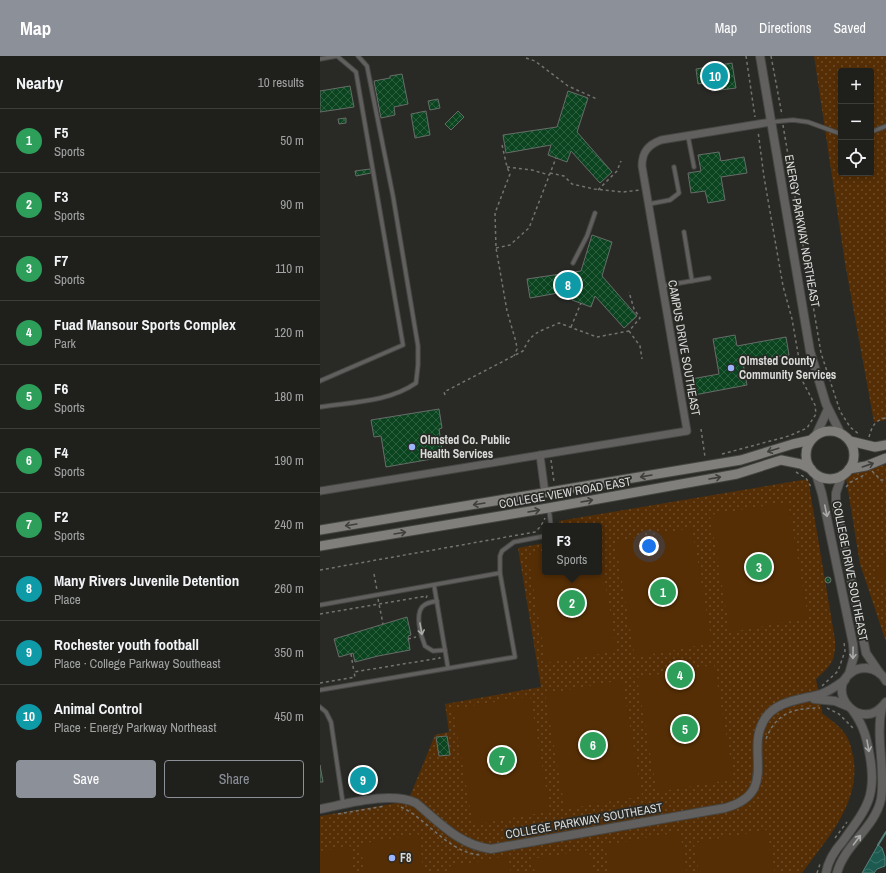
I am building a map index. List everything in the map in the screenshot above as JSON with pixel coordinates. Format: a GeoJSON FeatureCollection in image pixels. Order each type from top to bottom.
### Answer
{"type":"FeatureCollection","features":[{"type":"Feature","properties":{"kind":"main road"},"geometry":{"type":"LineString","coordinates":[[886,445],[874,447],[850,441],[841,434],[833,431],[824,431],[814,438],[806,455],[814,472],[829,478],[846,472],[870,468],[886,458]]}},
{"type":"Feature","properties":{"kind":"main road","name":"COLLEGE VIEW ROAD EAST"},"geometry":{"type":"LineString","coordinates":[[320,530],[741,460],[814,438]]}},
{"type":"Feature","properties":{"kind":"main road"},"geometry":{"type":"LineString","coordinates":[[846,472],[854,456],[850,441]]}},
{"type":"Feature","properties":{"kind":"main road","name":"COLLEGE VIEW ROAD EAST"},"geometry":{"type":"LineString","coordinates":[[320,546],[549,512],[737,474],[781,460],[801,464],[814,472]]}},
{"type":"Feature","properties":{"kind":"street","name":"ENERGY PARKWAY NORTHEAST"},"geometry":{"type":"LineString","coordinates":[[760,56],[810,351],[828,409],[841,434]]}},
{"type":"Feature","properties":{"kind":"street","name":"CAMPUS DRIVE SOUTHEAST"},"geometry":{"type":"LineString","coordinates":[[320,491],[687,431],[642,158],[647,148],[661,140],[771,122]]}},
{"type":"Feature","properties":{"kind":"street"},"geometry":{"type":"LineString","coordinates":[[814,438],[828,409]]}},
{"type":"Feature","properties":{"kind":"street"},"geometry":{"type":"LineString","coordinates":[[540,455],[545,493]]}},
{"type":"Feature","properties":{"kind":"street","name":"COLLEGE DRIVE SOUTHEAST"},"geometry":{"type":"LineString","coordinates":[[814,472],[822,494],[853,644],[854,656],[842,692],[850,708]]}},
{"type":"Feature","properties":{"kind":"street","name":"COLLEGE DRIVE SOUTHEAST"},"geometry":{"type":"LineString","coordinates":[[846,472],[836,493],[836,504],[866,652],[884,677]]}},
{"type":"Feature","properties":{"kind":"street"},"geometry":{"type":"LineString","coordinates":[[824,696],[847,677],[864,668],[884,677]]}},
{"type":"Feature","properties":{"kind":"street","name":"COLLEGE PARKWAY SOUTHEAST"},"geometry":{"type":"LineString","coordinates":[[320,809],[392,797],[409,799],[416,802],[460,840],[478,847],[491,849],[725,808],[740,802],[753,788],[758,778],[759,767],[757,741],[763,721],[770,712],[780,705],[793,700],[824,696],[862,714],[870,714],[885,703]]}},
{"type":"Feature","properties":{"kind":"street"},"geometry":{"type":"LineString","coordinates":[[837,873],[846,854],[874,815],[881,801],[883,785],[879,727],[885,703]]}},
{"type":"Feature","properties":{"kind":"street"},"geometry":{"type":"LineString","coordinates":[[826,873],[827,865],[837,848],[861,816],[869,802],[873,784],[864,728],[850,708]]}},
{"type":"Feature","properties":{"kind":"lane"},"geometry":{"type":"LineString","coordinates":[[320,59],[337,56],[356,72],[403,345],[320,381]]}},
{"type":"Feature","properties":{"kind":"lane"},"geometry":{"type":"LineString","coordinates":[[320,407],[389,396],[404,391],[416,383],[418,365],[418,346],[393,196],[366,66],[358,56]]}},
{"type":"Feature","properties":{"kind":"lane"},"geometry":{"type":"LineString","coordinates":[[771,122],[793,120],[808,122],[838,133]]}},
{"type":"Feature","properties":{"kind":"lane"},"geometry":{"type":"LineString","coordinates":[[874,131],[886,126]]}},
{"type":"Feature","properties":{"kind":"lane"},"geometry":{"type":"LineString","coordinates":[[688,136],[694,167]]}},
{"type":"Feature","properties":{"kind":"lane"},"geometry":{"type":"LineString","coordinates":[[649,204],[670,200],[679,193],[674,167]]}},
{"type":"Feature","properties":{"kind":"lane"},"geometry":{"type":"LineString","coordinates":[[573,263],[587,236],[595,213]]}},
{"type":"Feature","properties":{"kind":"lane"},"geometry":{"type":"LineString","coordinates":[[684,232],[692,281]]}},
{"type":"Feature","properties":{"kind":"lane"},"geometry":{"type":"LineString","coordinates":[[662,286],[709,278]]}},
{"type":"Feature","properties":{"kind":"lane"},"geometry":{"type":"LineString","coordinates":[[549,512],[551,523]]}},
{"type":"Feature","properties":{"kind":"lane"},"geometry":{"type":"LineString","coordinates":[[320,690],[515,656],[499,561],[502,551],[514,542],[542,537]]}},
{"type":"Feature","properties":{"kind":"lane"},"geometry":{"type":"LineString","coordinates":[[320,605],[500,573]]}},
{"type":"Feature","properties":{"kind":"lane"},"geometry":{"type":"LineString","coordinates":[[434,585],[448,668]]}},
{"type":"Feature","properties":{"kind":"lane"},"geometry":{"type":"LineString","coordinates":[[437,601],[426,604],[421,608],[419,620],[422,636],[428,650],[444,650]]}},
{"type":"Feature","properties":{"kind":"lane"},"geometry":{"type":"LineString","coordinates":[[320,707],[326,712],[331,722],[343,805]]}},
{"type":"Feature","properties":{"kind":"path"},"geometry":{"type":"LineString","coordinates":[[746,56],[783,286],[792,319],[803,382],[815,405],[816,414],[807,428],[789,436]]}},
{"type":"Feature","properties":{"kind":"path"},"geometry":{"type":"LineString","coordinates":[[771,56],[821,353],[833,392],[840,411],[850,426],[859,434],[868,438],[872,426],[878,420],[886,418]]}},
{"type":"Feature","properties":{"kind":"path"},"geometry":{"type":"LineString","coordinates":[[526,58],[535,61],[568,86],[597,99]]}},
{"type":"Feature","properties":{"kind":"path"},"geometry":{"type":"LineString","coordinates":[[502,145],[506,167],[510,174],[495,213],[496,248],[507,311],[516,342],[517,349],[514,356]]}},
{"type":"Feature","properties":{"kind":"path"},"geometry":{"type":"LineString","coordinates":[[496,248],[510,245],[528,228],[556,158]]}},
{"type":"Feature","properties":{"kind":"path"},"geometry":{"type":"LineString","coordinates":[[598,190],[617,171],[621,161]]}},
{"type":"Feature","properties":{"kind":"path"},"geometry":{"type":"LineString","coordinates":[[506,167],[564,176],[572,184],[598,190],[623,192],[646,189]]}},
{"type":"Feature","properties":{"kind":"path"},"geometry":{"type":"LineString","coordinates":[[445,395],[444,392],[523,351],[528,339],[534,334],[559,324],[571,326],[597,337],[629,331],[640,318],[634,309],[629,292]]}},
{"type":"Feature","properties":{"kind":"path"},"geometry":{"type":"LineString","coordinates":[[571,326],[581,303]]}},
{"type":"Feature","properties":{"kind":"path"},"geometry":{"type":"LineString","coordinates":[[629,331],[640,346],[642,359]]}},
{"type":"Feature","properties":{"kind":"path"},"geometry":{"type":"LineString","coordinates":[[701,428],[705,457]]}},
{"type":"Feature","properties":{"kind":"path"},"geometry":{"type":"LineString","coordinates":[[550,454],[554,483]]}},
{"type":"Feature","properties":{"kind":"path"},"geometry":{"type":"LineString","coordinates":[[846,488],[851,482],[870,468],[881,480],[886,480]]}},
{"type":"Feature","properties":{"kind":"path"},"geometry":{"type":"LineString","coordinates":[[542,523],[549,512]]}},
{"type":"Feature","properties":{"kind":"path"},"geometry":{"type":"LineString","coordinates":[[320,570],[535,532],[542,523]]}},
{"type":"Feature","properties":{"kind":"path"},"geometry":{"type":"LineString","coordinates":[[320,614],[427,596],[426,599]]}},
{"type":"Feature","properties":{"kind":"path"},"geometry":{"type":"LineString","coordinates":[[416,631],[418,643]]}},
{"type":"Feature","properties":{"kind":"path"},"geometry":{"type":"LineString","coordinates":[[408,638],[422,636]]}},
{"type":"Feature","properties":{"kind":"path"},"geometry":{"type":"LineString","coordinates":[[826,708],[822,684],[838,671],[845,651],[844,640]]}},
{"type":"Feature","properties":{"kind":"path"},"geometry":{"type":"LineString","coordinates":[[320,683],[355,677],[351,654]]}},
{"type":"Feature","properties":{"kind":"path"},"geometry":{"type":"LineString","coordinates":[[354,672],[440,658],[431,655]]}},
{"type":"Feature","properties":{"kind":"path"},"geometry":{"type":"LineString","coordinates":[[764,745],[771,726],[782,715],[803,709],[826,708],[846,719],[856,731]]}},
{"type":"Feature","properties":{"kind":"path"},"geometry":{"type":"LineString","coordinates":[[335,814],[386,806]]}},
{"type":"Feature","properties":{"kind":"path"},"geometry":{"type":"LineString","coordinates":[[400,806],[418,817],[454,846],[471,855],[484,855]]}},
{"type":"Feature","properties":{"kind":"path"},"geometry":{"type":"LineString","coordinates":[[834,839],[847,821]]}},
{"type":"Feature","properties":{"kind":"path"},"geometry":{"type":"LineString","coordinates":[[817,873],[821,862]]}},
{"type":"Feature","properties":{"kind":"shaded area"},"geometry":{"type":"Polygon","coordinates":[[[814,56],[886,56],[886,420],[874,422],[845,263],[814,56]]]}},
{"type":"Feature","properties":{"kind":"shaded area"},"geometry":{"type":"Polygon","coordinates":[[[886,465],[886,642],[860,564],[845,472],[886,465]]]}},
{"type":"Feature","properties":{"kind":"shaded area"},"geometry":{"type":"Polygon","coordinates":[[[808,479],[835,640],[835,653],[832,662],[816,679],[822,713],[839,727],[848,738],[853,756],[854,773],[852,788],[840,819],[822,847],[802,873],[320,873],[320,816],[408,801],[435,735],[449,732],[445,704],[541,687],[518,548],[542,544],[542,575],[602,575],[602,523],[559,523],[559,521],[808,479]]]}},
{"type":"Feature","properties":{"kind":"shaded area"},"geometry":{"type":"Polygon","coordinates":[[[788,502],[808,618],[730,632],[710,515],[788,502]]]}},
{"type":"Feature","properties":{"kind":"shaded area"},"geometry":{"type":"Polygon","coordinates":[[[692,528],[712,643],[635,657],[615,541],[692,528]]]}},
{"type":"Feature","properties":{"kind":"shaded area"},"geometry":{"type":"Polygon","coordinates":[[[542,553],[542,575],[602,575],[602,565],[617,651],[546,663],[528,555],[542,553]]]}},
{"type":"Feature","properties":{"kind":"shaded area"},"geometry":{"type":"Polygon","coordinates":[[[886,554],[886,582],[875,573],[886,554]]]}},
{"type":"Feature","properties":{"kind":"shaded area"},"geometry":{"type":"Polygon","coordinates":[[[714,665],[734,779],[657,792],[637,678],[714,665]]]}},
{"type":"Feature","properties":{"kind":"shaded area"},"geometry":{"type":"Polygon","coordinates":[[[622,680],[642,796],[565,809],[545,694],[622,680]]]}},
{"type":"Feature","properties":{"kind":"shaded area"},"geometry":{"type":"Polygon","coordinates":[[[530,696],[550,811],[473,825],[453,709],[530,696]]]}},
{"type":"Feature","properties":{"kind":"shaded area"},"geometry":{"type":"Polygon","coordinates":[[[767,830],[775,873],[699,873],[694,843],[767,830]]]}},
{"type":"Feature","properties":{"kind":"shaded area"},"geometry":{"type":"Polygon","coordinates":[[[680,832],[687,873],[610,873],[605,845],[680,832]]]}},
{"type":"Feature","properties":{"kind":"shaded area","name":"F8"},"geometry":{"type":"Polygon","coordinates":[[[418,834],[424,873],[365,873],[360,844],[418,834]]]}},
{"type":"Feature","properties":{"kind":"shaded area"},"geometry":{"type":"Polygon","coordinates":[[[350,846],[354,873],[320,873],[320,851],[350,846]]]}},
{"type":"Feature","properties":{"kind":"shaded area"},"geometry":{"type":"Polygon","coordinates":[[[589,850],[593,873],[535,873],[532,859],[589,850]]]}},
{"type":"Feature","properties":{"kind":"shaded area"},"geometry":{"type":"Polygon","coordinates":[[[508,856],[511,873],[448,873],[447,867],[508,856]]]}},
{"type":"Feature","properties":{"kind":"water"},"geometry":{"type":"Polygon","coordinates":[[[878,845],[882,848],[885,857],[885,866],[877,869],[874,873],[862,873],[878,845]]]}},
{"type":"Feature","properties":{"kind":"building"},"geometry":{"type":"Polygon","coordinates":[[[732,63],[736,88],[712,91],[711,82],[698,84],[696,69],[732,63]]]}},
{"type":"Feature","properties":{"kind":"building"},"geometry":{"type":"Polygon","coordinates":[[[402,74],[408,104],[394,107],[395,115],[381,118],[374,81],[402,74]]]}},
{"type":"Feature","properties":{"kind":"building"},"geometry":{"type":"Polygon","coordinates":[[[350,86],[354,107],[320,112],[320,91],[350,86]]]}},
{"type":"Feature","properties":{"kind":"building"},"geometry":{"type":"Polygon","coordinates":[[[568,91],[588,98],[577,132],[612,172],[600,183],[571,151],[567,162],[548,155],[551,145],[506,153],[503,135],[557,127],[568,91]]]}},
{"type":"Feature","properties":{"kind":"building"},"geometry":{"type":"Polygon","coordinates":[[[438,99],[440,108],[430,110],[428,101],[438,99]]]}},
{"type":"Feature","properties":{"kind":"building"},"geometry":{"type":"Polygon","coordinates":[[[426,111],[430,135],[415,138],[411,114],[426,111]]]}},
{"type":"Feature","properties":{"kind":"building"},"geometry":{"type":"Polygon","coordinates":[[[458,111],[464,117],[451,130],[445,124],[458,111]]]}},
{"type":"Feature","properties":{"kind":"building"},"geometry":{"type":"Polygon","coordinates":[[[346,118],[346,123],[339,124],[338,119],[346,118]]]}},
{"type":"Feature","properties":{"kind":"building"},"geometry":{"type":"Polygon","coordinates":[[[719,152],[721,161],[744,157],[747,173],[721,177],[725,200],[708,203],[705,191],[691,193],[688,173],[701,171],[698,155],[719,152]]]}},
{"type":"Feature","properties":{"kind":"building"},"geometry":{"type":"Polygon","coordinates":[[[370,169],[371,173],[356,176],[355,171],[370,169]]]}},
{"type":"Feature","properties":{"kind":"building"},"geometry":{"type":"Polygon","coordinates":[[[592,235],[612,242],[602,276],[637,316],[624,328],[595,296],[591,307],[572,300],[575,290],[530,298],[527,279],[581,271],[592,235]]]}},
{"type":"Feature","properties":{"kind":"building","name":"Olmsted County Community Services"},"geometry":{"type":"Polygon","coordinates":[[[735,335],[737,346],[786,337],[789,355],[743,363],[747,385],[689,396],[686,380],[719,374],[713,339],[735,335]]]}},
{"type":"Feature","properties":{"kind":"building","name":"Olmsted Co. Public Health Services"},"geometry":{"type":"Polygon","coordinates":[[[439,409],[442,428],[439,429],[443,457],[386,467],[381,436],[374,437],[371,420],[439,409]]]}},
{"type":"Feature","properties":{"kind":"building"},"geometry":{"type":"Polygon","coordinates":[[[828,577],[831,580],[828,583],[825,580],[828,577]]]}},
{"type":"Feature","properties":{"kind":"building"},"geometry":{"type":"Polygon","coordinates":[[[407,617],[411,635],[408,636],[410,650],[355,662],[353,653],[339,657],[334,639],[407,617]]]}},
{"type":"Feature","properties":{"kind":"building"},"geometry":{"type":"Polygon","coordinates":[[[447,736],[450,755],[439,756],[436,737],[447,736]]]}},
{"type":"Feature","properties":{"kind":"building"},"geometry":{"type":"Polygon","coordinates":[[[320,765],[323,782],[320,782],[320,765]]]}},
{"type":"Feature","properties":{"kind":"building"},"geometry":{"type":"Polygon","coordinates":[[[373,774],[375,787],[353,790],[351,777],[373,774]]]}},
{"type":"Feature","properties":{"kind":"waterway"},"geometry":{"type":"LineString","coordinates":[[878,845],[886,832]]}},
{"type":"Feature","properties":{"kind":"place","name":"Animal Control"},"geometry":{"type":"Point","coordinates":[715,76]}},
{"type":"Feature","properties":{"kind":"place","name":"Many Rivers Juvenile Detention"},"geometry":{"type":"Point","coordinates":[568,285]}},
{"type":"Feature","properties":{"kind":"place","name":"Olmsted County Community Services"},"geometry":{"type":"Point","coordinates":[731,368]}},
{"type":"Feature","properties":{"kind":"place","name":"Olmsted Co. Public Health Services"},"geometry":{"type":"Point","coordinates":[412,447]}},
{"type":"Feature","properties":{"kind":"place","name":"F7"},"geometry":{"type":"Point","coordinates":[759,567]}},
{"type":"Feature","properties":{"kind":"place","name":"F5"},"geometry":{"type":"Point","coordinates":[663,592]}},
{"type":"Feature","properties":{"kind":"place","name":"F3"},"geometry":{"type":"Point","coordinates":[572,603]}},
{"type":"Feature","properties":{"kind":"place","name":"Fuad Mansour Sports Complex"},"geometry":{"type":"Point","coordinates":[680,675]}},
{"type":"Feature","properties":{"kind":"place","name":"F6"},"geometry":{"type":"Point","coordinates":[685,729]}},
{"type":"Feature","properties":{"kind":"place","name":"F4"},"geometry":{"type":"Point","coordinates":[593,745]}},
{"type":"Feature","properties":{"kind":"place","name":"F2"},"geometry":{"type":"Point","coordinates":[502,760]}},
{"type":"Feature","properties":{"kind":"place","name":"Rochester youth football"},"geometry":{"type":"Point","coordinates":[363,780]}},
{"type":"Feature","properties":{"kind":"place","name":"F8"},"geometry":{"type":"Point","coordinates":[392,858]}}]}
